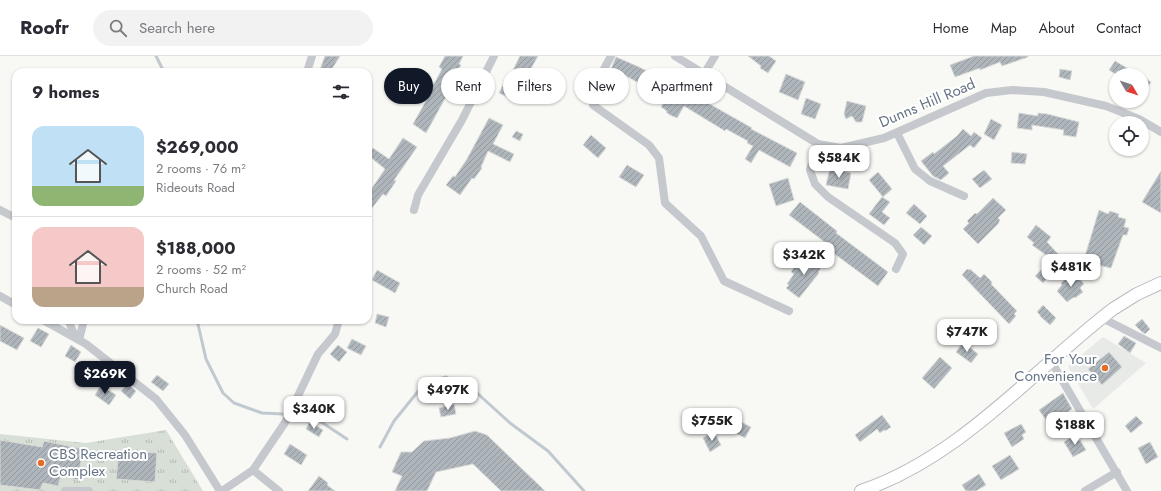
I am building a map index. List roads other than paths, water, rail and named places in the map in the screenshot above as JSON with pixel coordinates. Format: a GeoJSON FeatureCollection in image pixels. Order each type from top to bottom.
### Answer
{"type":"FeatureCollection","features":[{"type":"Feature","properties":{"kind":"main road"},"geometry":{"type":"LineString","coordinates":[[861,491],[882,484],[928,460],[982,420],[1102,318],[1137,294],[1161,283]]}},
{"type":"Feature","properties":{"kind":"street"},"geometry":{"type":"LineString","coordinates":[[308,68],[312,56]]}},
{"type":"Feature","properties":{"kind":"street"},"geometry":{"type":"LineString","coordinates":[[414,210],[418,195],[462,120],[494,56]]}},
{"type":"Feature","properties":{"kind":"street"},"geometry":{"type":"LineString","coordinates":[[611,56],[597,82],[593,105],[649,145],[659,158],[665,203],[701,236],[724,281],[789,311]]}},
{"type":"Feature","properties":{"kind":"street","name":"Dunns Hill Road"},"geometry":{"type":"LineString","coordinates":[[675,56],[694,68]]}},
{"type":"Feature","properties":{"kind":"street"},"geometry":{"type":"LineString","coordinates":[[708,68],[715,56]]}},
{"type":"Feature","properties":{"kind":"street","name":"Dunns Hill Road"},"geometry":{"type":"LineString","coordinates":[[726,87],[818,144],[841,148],[884,138],[986,93],[1012,90],[1044,92],[1106,106],[1139,119],[1161,132]]}},
{"type":"Feature","properties":{"kind":"street"},"geometry":{"type":"LineString","coordinates":[[897,133],[916,169],[930,181],[964,196]]}},
{"type":"Feature","properties":{"kind":"street"},"geometry":{"type":"LineString","coordinates":[[818,144],[810,170],[814,184],[828,197],[895,243],[903,254],[896,269]]}},
{"type":"Feature","properties":{"kind":"street"},"geometry":{"type":"LineString","coordinates":[[0,210],[12,216]]}},
{"type":"Feature","properties":{"kind":"street"},"geometry":{"type":"LineString","coordinates":[[0,296],[12,303]]}},
{"type":"Feature","properties":{"kind":"street"},"geometry":{"type":"LineString","coordinates":[[1102,318],[1161,348]]}},
{"type":"Feature","properties":{"kind":"street"},"geometry":{"type":"LineString","coordinates":[[50,324],[86,344],[156,399],[186,435],[221,491],[252,470],[286,421],[318,354],[335,334],[338,324]]}},
{"type":"Feature","properties":{"kind":"street"},"geometry":{"type":"LineString","coordinates":[[70,324],[77,339]]}},
{"type":"Feature","properties":{"kind":"street"},"geometry":{"type":"LineString","coordinates":[[77,339],[83,324]]}},
{"type":"Feature","properties":{"kind":"street"},"geometry":{"type":"LineString","coordinates":[[1051,361],[1127,491]]}},
{"type":"Feature","properties":{"kind":"street"},"geometry":{"type":"LineString","coordinates":[[252,470],[279,491]]}},
{"type":"Feature","properties":{"kind":"street"},"geometry":{"type":"LineString","coordinates":[[1085,491],[1117,472]]}},
{"type":"Feature","properties":{"kind":"street"},"geometry":{"type":"LineString","coordinates":[[65,491],[89,491]]}},
{"type":"Feature","properties":{"kind":"waterway"},"geometry":{"type":"LineString","coordinates":[[156,56],[162,68]]}},
{"type":"Feature","properties":{"kind":"waterway"},"geometry":{"type":"LineString","coordinates":[[198,324],[206,359],[223,393],[234,403],[262,413],[283,414]]}},
{"type":"Feature","properties":{"kind":"waterway"},"geometry":{"type":"LineString","coordinates":[[380,447],[394,421],[424,384],[446,377],[477,393],[510,423],[548,451],[584,491]]}},
{"type":"Feature","properties":{"kind":"waterway"},"geometry":{"type":"LineString","coordinates":[[294,414],[312,416],[347,439]]}},
{"type":"Feature","properties":{"kind":"place","name":"For Your Convenience"},"geometry":{"type":"Point","coordinates":[1105,368]}},
{"type":"Feature","properties":{"kind":"place","name":"CBS Recreation Complex"},"geometry":{"type":"Point","coordinates":[41,463]}}]}
